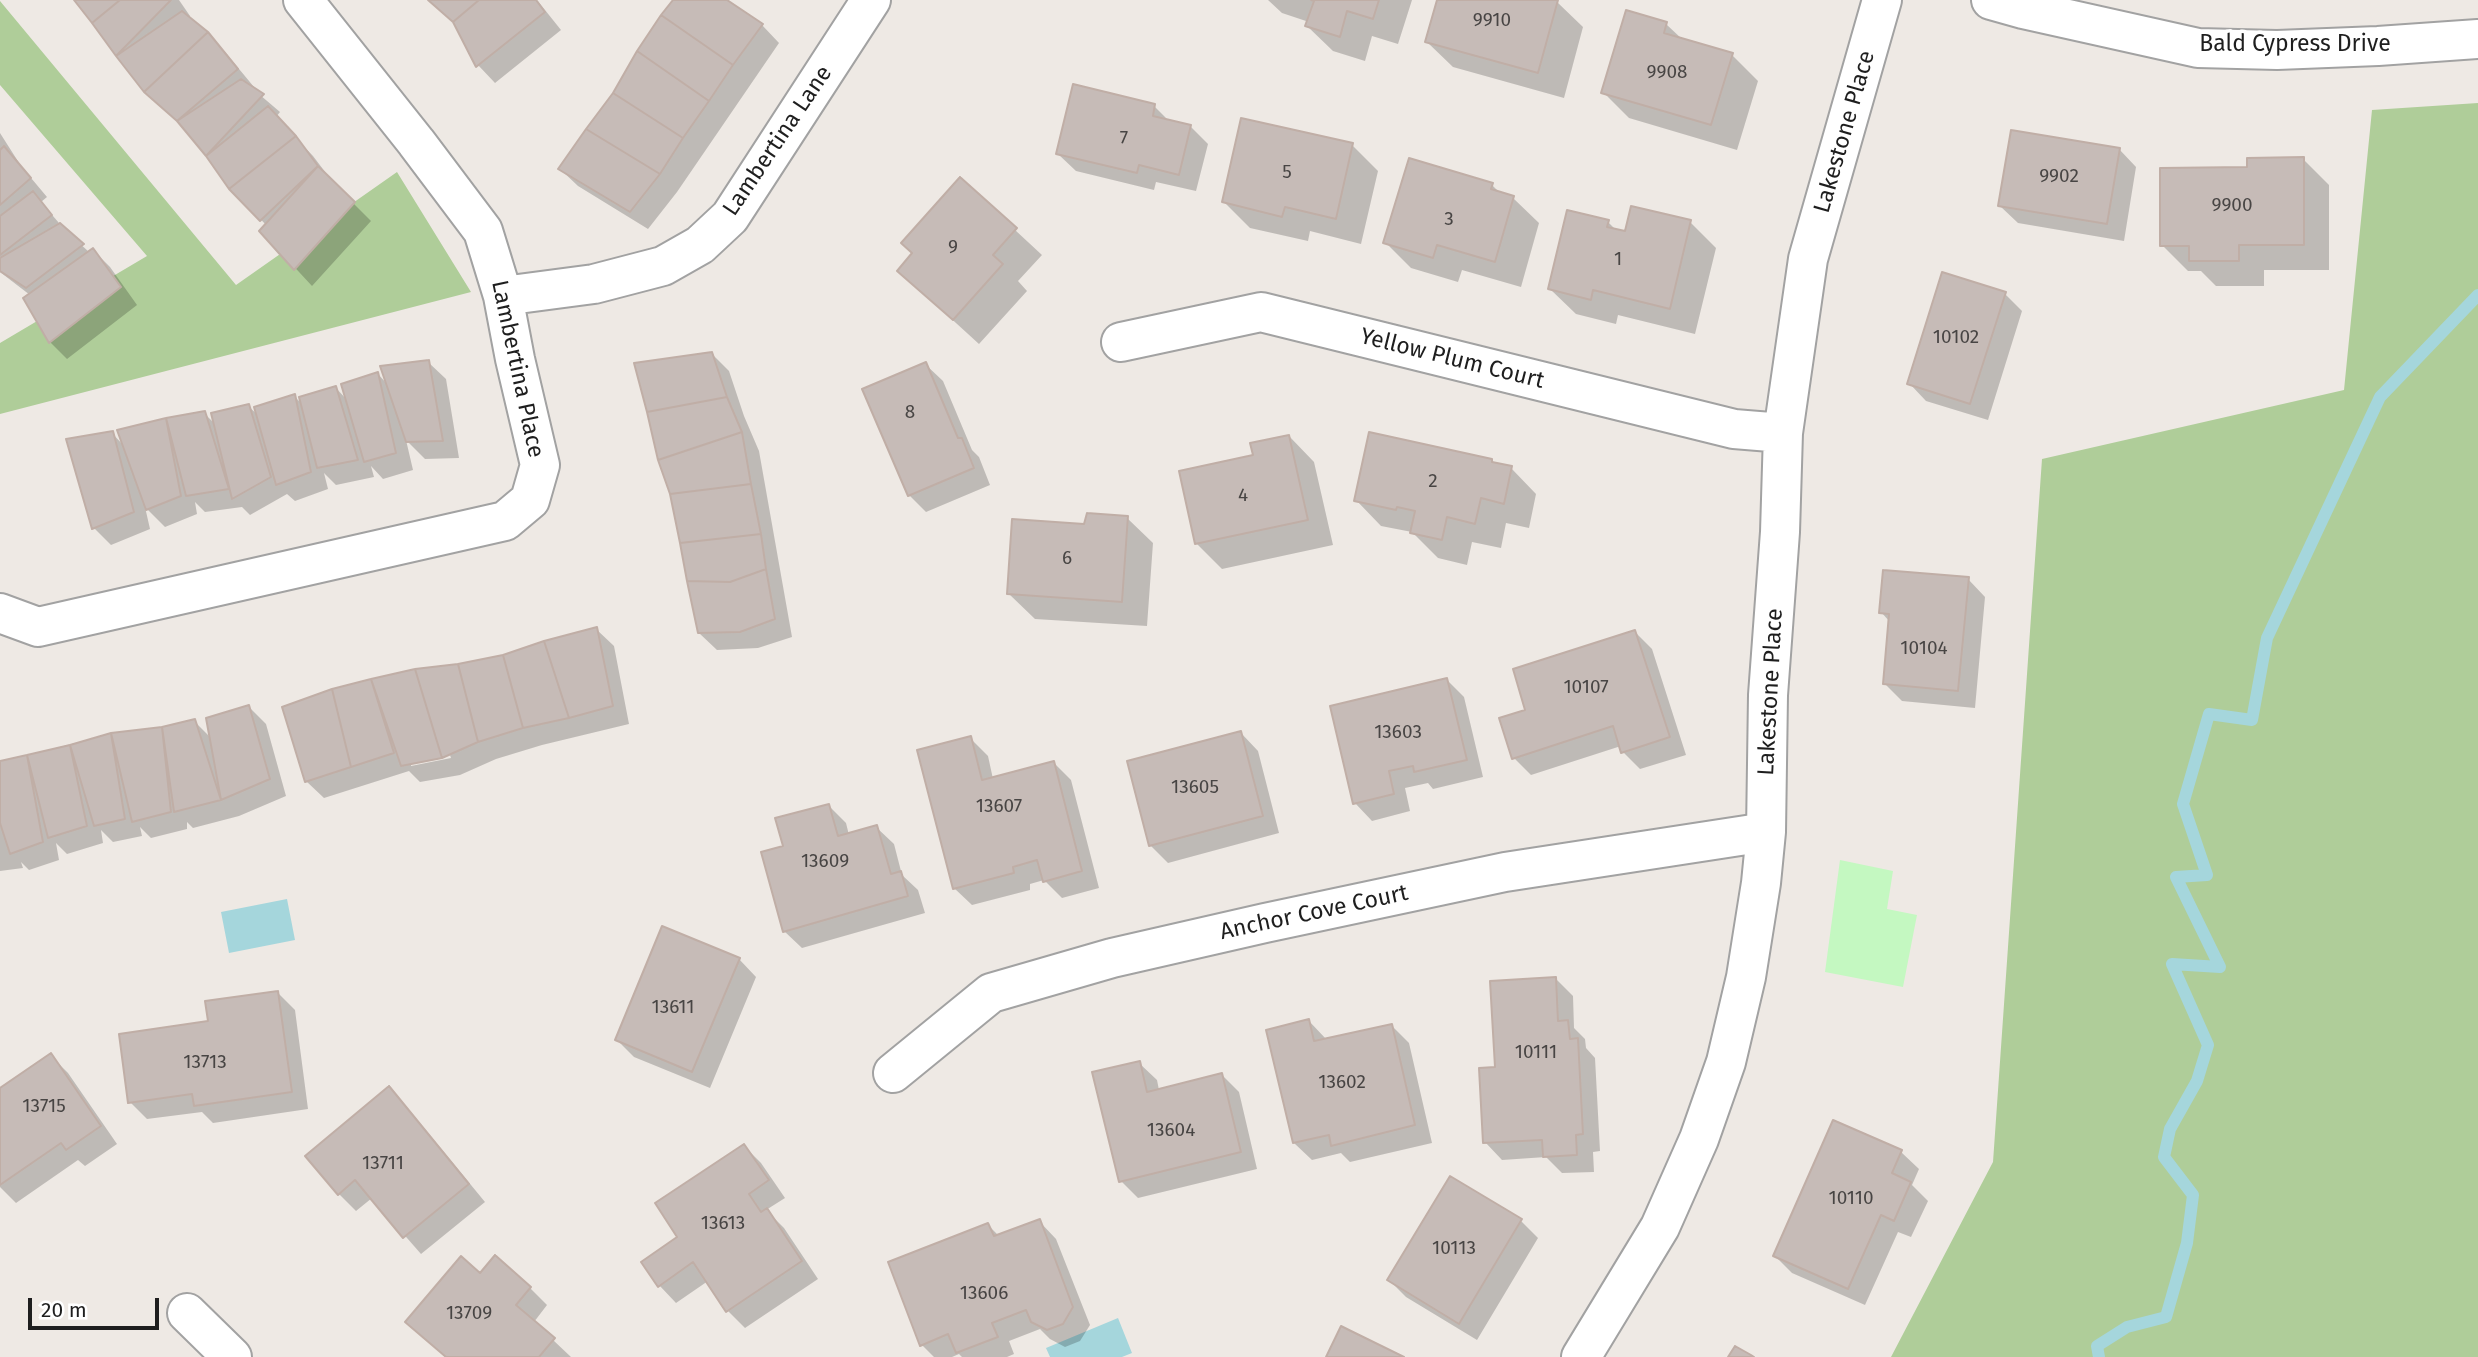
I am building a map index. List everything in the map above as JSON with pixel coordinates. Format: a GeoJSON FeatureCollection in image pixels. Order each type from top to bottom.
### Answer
{"type":"FeatureCollection","features":[{"type":"Feature","properties":{"kind":"street","name":"Lambertina Place"},"geometry":{"type":"LineString","coordinates":[[0,612],[38,627],[505,521],[530,500],[540,465],[503,296],[483,231],[303,0]]}},
{"type":"Feature","properties":{"kind":"street","name":"Lambertina Lane"},"geometry":{"type":"LineString","coordinates":[[503,296],[594,284],[663,266],[700,245],[730,217],[871,0]]}},
{"type":"Feature","properties":{"kind":"street","name":"Lakestone Place"},"geometry":{"type":"LineString","coordinates":[[1581,1357],[1660,1227],[1699,1139],[1726,1062],[1746,977],[1766,832],[1768,695],[1780,532],[1783,433],[1808,259],[1882,0]]}},
{"type":"Feature","properties":{"kind":"street","name":"Bald Cypress Drive"},"geometry":{"type":"LineString","coordinates":[[1991,0],[2198,48],[2277,50],[2478,38]]}},
{"type":"Feature","properties":{"kind":"street","name":"Yellow Plum Court"},"geometry":{"type":"LineString","coordinates":[[1121,342],[1261,312],[1734,429],[1783,433]]}},
{"type":"Feature","properties":{"kind":"street","name":"Anchor Cove Court"},"geometry":{"type":"LineString","coordinates":[[893,1073],[991,993],[1112,958],[1505,872],[1766,832]]}},
{"type":"Feature","properties":{"kind":"street"},"geometry":{"type":"LineString","coordinates":[[187,1313],[232,1357]]}},
{"type":"Feature","properties":{"kind":"green space"},"geometry":{"type":"Polygon","coordinates":[[[0,1],[236,285],[397,172],[471,292],[0,414],[0,343],[147,256],[0,85],[0,1]]]}},
{"type":"Feature","properties":{"kind":"green space"},"geometry":{"type":"Polygon","coordinates":[[[2478,103],[2478,1357],[1891,1357],[1993,1162],[2042,459],[2344,390],[2372,110],[2478,103]]]}},
{"type":"Feature","properties":{"kind":"green space"},"geometry":{"type":"Polygon","coordinates":[[[1840,860],[1893,871],[1887,909],[1917,915],[1903,987],[1825,972],[1840,860]]]}},
{"type":"Feature","properties":{"kind":"water"},"geometry":{"type":"Polygon","coordinates":[[[287,899],[295,940],[229,953],[221,912],[287,899]]]}},
{"type":"Feature","properties":{"kind":"water"},"geometry":{"type":"Polygon","coordinates":[[[1118,1318],[1132,1353],[1122,1357],[1050,1357],[1046,1348],[1118,1318]]]}},
{"type":"Feature","properties":{"kind":"building"},"geometry":{"type":"Polygon","coordinates":[[[74,0],[120,0],[92,23],[74,0]]]}},
{"type":"Feature","properties":{"kind":"building"},"geometry":{"type":"Polygon","coordinates":[[[120,0],[171,0],[116,56],[92,23],[120,0]]]}},
{"type":"Feature","properties":{"kind":"building"},"geometry":{"type":"Polygon","coordinates":[[[428,0],[479,0],[453,22],[428,0]]]}},
{"type":"Feature","properties":{"kind":"building"},"geometry":{"type":"Polygon","coordinates":[[[479,0],[536,0],[545,12],[476,67],[453,22],[479,0]]]}},
{"type":"Feature","properties":{"kind":"building"},"geometry":{"type":"Polygon","coordinates":[[[673,0],[727,0],[763,24],[733,65],[661,15],[673,0]]]}},
{"type":"Feature","properties":{"kind":"building"},"geometry":{"type":"Polygon","coordinates":[[[1311,0],[1379,0],[1373,19],[1347,11],[1340,37],[1305,26],[1314,1],[1311,0]]]}},
{"type":"Feature","properties":{"kind":"building"},"geometry":{"type":"Polygon","coordinates":[[[1437,0],[1558,0],[1538,73],[1425,42],[1437,0]]]}},
{"type":"Feature","properties":{"kind":"building"},"geometry":{"type":"Polygon","coordinates":[[[1626,10],[1667,22],[1664,33],[1733,53],[1711,125],[1601,93],[1626,10]]]}},
{"type":"Feature","properties":{"kind":"building"},"geometry":{"type":"Polygon","coordinates":[[[182,11],[208,32],[144,92],[116,56],[182,11]]]}},
{"type":"Feature","properties":{"kind":"building"},"geometry":{"type":"Polygon","coordinates":[[[661,15],[733,65],[709,101],[637,51],[661,15]]]}},
{"type":"Feature","properties":{"kind":"building"},"geometry":{"type":"Polygon","coordinates":[[[208,32],[238,69],[177,121],[144,92],[208,32]]]}},
{"type":"Feature","properties":{"kind":"building"},"geometry":{"type":"Polygon","coordinates":[[[637,51],[709,101],[683,138],[613,93],[637,51]]]}},
{"type":"Feature","properties":{"kind":"building"},"geometry":{"type":"Polygon","coordinates":[[[241,79],[264,94],[206,156],[177,121],[241,79]]]}},
{"type":"Feature","properties":{"kind":"building"},"geometry":{"type":"Polygon","coordinates":[[[1073,84],[1155,104],[1153,116],[1191,125],[1179,175],[1139,165],[1137,173],[1056,154],[1073,84]]]}},
{"type":"Feature","properties":{"kind":"building"},"geometry":{"type":"Polygon","coordinates":[[[613,93],[683,138],[660,174],[586,129],[613,93]]]}},
{"type":"Feature","properties":{"kind":"building"},"geometry":{"type":"Polygon","coordinates":[[[268,106],[296,136],[229,189],[206,156],[268,106]]]}},
{"type":"Feature","properties":{"kind":"building"},"geometry":{"type":"Polygon","coordinates":[[[1241,118],[1353,143],[1336,219],[1285,207],[1282,217],[1222,202],[1241,118]]]}},
{"type":"Feature","properties":{"kind":"building"},"geometry":{"type":"Polygon","coordinates":[[[586,129],[660,174],[630,212],[558,169],[586,129]]]}},
{"type":"Feature","properties":{"kind":"building"},"geometry":{"type":"Polygon","coordinates":[[[2011,130],[2120,148],[2107,224],[1998,206],[2011,130]]]}},
{"type":"Feature","properties":{"kind":"building"},"geometry":{"type":"Polygon","coordinates":[[[296,136],[318,166],[260,221],[229,189],[296,136]]]}},
{"type":"Feature","properties":{"kind":"building"},"geometry":{"type":"Polygon","coordinates":[[[4,146],[31,178],[0,205],[0,150],[4,146]]]}},
{"type":"Feature","properties":{"kind":"building"},"geometry":{"type":"Polygon","coordinates":[[[2304,157],[2304,245],[2239,245],[2239,261],[2189,261],[2189,246],[2160,246],[2160,168],[2247,167],[2247,158],[2304,157]]]}},
{"type":"Feature","properties":{"kind":"building"},"geometry":{"type":"Polygon","coordinates":[[[1409,158],[1493,183],[1491,189],[1514,196],[1495,262],[1437,245],[1433,258],[1383,243],[1409,158]]]}},
{"type":"Feature","properties":{"kind":"building"},"geometry":{"type":"Polygon","coordinates":[[[318,166],[355,202],[294,270],[259,231],[318,166]]]}},
{"type":"Feature","properties":{"kind":"building"},"geometry":{"type":"Polygon","coordinates":[[[960,177],[1017,228],[993,255],[1003,264],[953,320],[897,271],[912,253],[901,243],[960,177]]]}},
{"type":"Feature","properties":{"kind":"building"},"geometry":{"type":"Polygon","coordinates":[[[33,191],[52,215],[0,255],[0,216],[33,191]]]}},
{"type":"Feature","properties":{"kind":"building"},"geometry":{"type":"Polygon","coordinates":[[[1631,206],[1691,220],[1670,309],[1593,290],[1591,300],[1548,289],[1567,210],[1609,220],[1607,227],[1625,231],[1631,206]]]}},
{"type":"Feature","properties":{"kind":"building"},"geometry":{"type":"Polygon","coordinates":[[[60,223],[84,244],[26,288],[0,271],[0,258],[60,223]]]}},
{"type":"Feature","properties":{"kind":"building"},"geometry":{"type":"Polygon","coordinates":[[[93,248],[121,287],[49,343],[23,298],[93,248]]]}},
{"type":"Feature","properties":{"kind":"building"},"geometry":{"type":"Polygon","coordinates":[[[1942,272],[2006,292],[1970,404],[1907,384],[1942,272]]]}},
{"type":"Feature","properties":{"kind":"building"},"geometry":{"type":"Polygon","coordinates":[[[712,352],[727,397],[647,412],[634,363],[712,352]]]}},
{"type":"Feature","properties":{"kind":"building"},"geometry":{"type":"Polygon","coordinates":[[[429,360],[443,441],[406,442],[380,366],[429,360]]]}},
{"type":"Feature","properties":{"kind":"building"},"geometry":{"type":"Polygon","coordinates":[[[926,362],[958,438],[962,438],[974,468],[908,496],[862,389],[926,362]]]}},
{"type":"Feature","properties":{"kind":"building"},"geometry":{"type":"Polygon","coordinates":[[[378,372],[396,453],[364,462],[341,384],[378,372]]]}},
{"type":"Feature","properties":{"kind":"building"},"geometry":{"type":"Polygon","coordinates":[[[336,386],[358,460],[317,468],[299,397],[336,386]]]}},
{"type":"Feature","properties":{"kind":"building"},"geometry":{"type":"Polygon","coordinates":[[[295,394],[311,472],[276,485],[254,407],[295,394]]]}},
{"type":"Feature","properties":{"kind":"building"},"geometry":{"type":"Polygon","coordinates":[[[727,397],[742,432],[658,460],[647,412],[727,397]]]}},
{"type":"Feature","properties":{"kind":"building"},"geometry":{"type":"Polygon","coordinates":[[[249,404],[271,477],[232,499],[211,413],[249,404]]]}},
{"type":"Feature","properties":{"kind":"building"},"geometry":{"type":"Polygon","coordinates":[[[205,411],[229,489],[186,496],[166,418],[205,411]]]}},
{"type":"Feature","properties":{"kind":"building"},"geometry":{"type":"Polygon","coordinates":[[[166,418],[181,496],[146,510],[117,430],[166,418]]]}},
{"type":"Feature","properties":{"kind":"building"},"geometry":{"type":"Polygon","coordinates":[[[113,431],[134,512],[92,529],[66,439],[113,431]]]}},
{"type":"Feature","properties":{"kind":"building"},"geometry":{"type":"Polygon","coordinates":[[[742,432],[751,484],[670,494],[658,460],[742,432]]]}},
{"type":"Feature","properties":{"kind":"building"},"geometry":{"type":"Polygon","coordinates":[[[1369,432],[1492,459],[1492,462],[1512,466],[1504,504],[1481,498],[1475,524],[1447,517],[1442,540],[1410,533],[1415,511],[1354,501],[1369,432]]]}},
{"type":"Feature","properties":{"kind":"building"},"geometry":{"type":"Polygon","coordinates":[[[1289,435],[1308,520],[1195,544],[1179,471],[1253,455],[1250,443],[1289,435]]]}},
{"type":"Feature","properties":{"kind":"building"},"geometry":{"type":"Polygon","coordinates":[[[751,484],[761,534],[680,543],[670,494],[751,484]]]}},
{"type":"Feature","properties":{"kind":"building"},"geometry":{"type":"Polygon","coordinates":[[[1087,513],[1128,516],[1122,602],[1007,594],[1012,519],[1084,524],[1087,513]]]}},
{"type":"Feature","properties":{"kind":"building"},"geometry":{"type":"Polygon","coordinates":[[[761,534],[766,569],[730,582],[687,581],[680,543],[761,534]]]}},
{"type":"Feature","properties":{"kind":"building"},"geometry":{"type":"Polygon","coordinates":[[[766,569],[775,619],[740,632],[698,633],[687,581],[730,582],[766,569]]]}},
{"type":"Feature","properties":{"kind":"building"},"geometry":{"type":"Polygon","coordinates":[[[1883,570],[1969,577],[1958,691],[1883,684],[1889,614],[1879,613],[1883,570]]]}},
{"type":"Feature","properties":{"kind":"building"},"geometry":{"type":"Polygon","coordinates":[[[597,627],[613,706],[569,718],[544,641],[597,627]]]}},
{"type":"Feature","properties":{"kind":"building"},"geometry":{"type":"Polygon","coordinates":[[[1635,630],[1670,737],[1621,753],[1613,726],[1512,759],[1499,718],[1525,710],[1513,669],[1635,630]]]}},
{"type":"Feature","properties":{"kind":"building"},"geometry":{"type":"Polygon","coordinates":[[[544,641],[569,718],[523,728],[503,655],[544,641]]]}},
{"type":"Feature","properties":{"kind":"building"},"geometry":{"type":"Polygon","coordinates":[[[503,655],[523,728],[478,742],[458,664],[503,655]]]}},
{"type":"Feature","properties":{"kind":"building"},"geometry":{"type":"Polygon","coordinates":[[[458,664],[478,742],[442,758],[415,669],[458,664]]]}},
{"type":"Feature","properties":{"kind":"building"},"geometry":{"type":"Polygon","coordinates":[[[415,669],[442,758],[401,766],[371,679],[415,669]]]}},
{"type":"Feature","properties":{"kind":"building"},"geometry":{"type":"Polygon","coordinates":[[[1447,678],[1467,760],[1414,772],[1413,766],[1389,771],[1394,794],[1353,804],[1330,706],[1447,678]]]}},
{"type":"Feature","properties":{"kind":"building"},"geometry":{"type":"Polygon","coordinates":[[[371,679],[394,753],[351,767],[332,689],[371,679]]]}},
{"type":"Feature","properties":{"kind":"building"},"geometry":{"type":"Polygon","coordinates":[[[332,689],[351,767],[305,782],[282,707],[332,689]]]}},
{"type":"Feature","properties":{"kind":"building"},"geometry":{"type":"Polygon","coordinates":[[[249,705],[270,779],[221,800],[206,718],[249,705]]]}},
{"type":"Feature","properties":{"kind":"building"},"geometry":{"type":"Polygon","coordinates":[[[195,719],[221,800],[174,812],[162,727],[195,719]]]}},
{"type":"Feature","properties":{"kind":"building"},"geometry":{"type":"Polygon","coordinates":[[[162,727],[171,812],[132,822],[111,733],[162,727]]]}},
{"type":"Feature","properties":{"kind":"building"},"geometry":{"type":"Polygon","coordinates":[[[1241,731],[1263,816],[1149,846],[1127,761],[1241,731]]]}},
{"type":"Feature","properties":{"kind":"building"},"geometry":{"type":"Polygon","coordinates":[[[111,733],[125,819],[94,826],[70,745],[111,733]]]}},
{"type":"Feature","properties":{"kind":"building"},"geometry":{"type":"Polygon","coordinates":[[[971,736],[982,780],[1054,761],[1082,871],[1043,882],[1037,860],[1013,867],[1014,873],[953,889],[917,750],[971,736]]]}},
{"type":"Feature","properties":{"kind":"building"},"geometry":{"type":"Polygon","coordinates":[[[70,745],[87,826],[48,838],[27,755],[70,745]]]}},
{"type":"Feature","properties":{"kind":"building"},"geometry":{"type":"Polygon","coordinates":[[[27,755],[43,842],[10,854],[0,823],[0,761],[27,755]]]}},
{"type":"Feature","properties":{"kind":"building"},"geometry":{"type":"Polygon","coordinates":[[[829,804],[838,836],[877,825],[891,874],[901,871],[908,896],[783,932],[761,852],[783,846],[775,818],[829,804]]]}},
{"type":"Feature","properties":{"kind":"building"},"geometry":{"type":"Polygon","coordinates":[[[662,926],[740,958],[692,1072],[615,1040],[662,926]]]}},
{"type":"Feature","properties":{"kind":"building"},"geometry":{"type":"Polygon","coordinates":[[[1556,977],[1558,1021],[1568,1020],[1570,1039],[1578,1038],[1583,1134],[1576,1135],[1577,1155],[1543,1157],[1542,1140],[1483,1143],[1479,1068],[1495,1067],[1490,981],[1556,977]]]}},
{"type":"Feature","properties":{"kind":"building"},"geometry":{"type":"Polygon","coordinates":[[[278,991],[292,1092],[194,1106],[192,1094],[128,1103],[119,1034],[208,1021],[205,1001],[278,991]]]}},
{"type":"Feature","properties":{"kind":"building"},"geometry":{"type":"Polygon","coordinates":[[[1309,1019],[1314,1041],[1392,1024],[1415,1125],[1331,1146],[1329,1135],[1293,1143],[1266,1030],[1309,1019]]]}},
{"type":"Feature","properties":{"kind":"building"},"geometry":{"type":"Polygon","coordinates":[[[51,1053],[101,1126],[66,1150],[61,1143],[0,1185],[0,1088],[51,1053]]]}},
{"type":"Feature","properties":{"kind":"building"},"geometry":{"type":"Polygon","coordinates":[[[1140,1061],[1147,1092],[1222,1073],[1241,1152],[1119,1182],[1092,1072],[1140,1061]]]}},
{"type":"Feature","properties":{"kind":"building"},"geometry":{"type":"Polygon","coordinates":[[[389,1086],[469,1184],[403,1238],[355,1180],[338,1195],[305,1156],[389,1086]]]}},
{"type":"Feature","properties":{"kind":"building"},"geometry":{"type":"Polygon","coordinates":[[[1833,1120],[1902,1150],[1892,1173],[1911,1182],[1894,1221],[1881,1215],[1848,1289],[1773,1256],[1833,1120]]]}},
{"type":"Feature","properties":{"kind":"building"},"geometry":{"type":"Polygon","coordinates":[[[744,1144],[769,1180],[749,1194],[761,1212],[767,1208],[802,1261],[726,1312],[693,1262],[658,1287],[641,1262],[677,1237],[655,1203],[744,1144]]]}},
{"type":"Feature","properties":{"kind":"building"},"geometry":{"type":"Polygon","coordinates":[[[1450,1176],[1522,1219],[1459,1324],[1387,1280],[1450,1176]]]}},
{"type":"Feature","properties":{"kind":"building"},"geometry":{"type":"Polygon","coordinates":[[[1040,1219],[1073,1307],[1063,1324],[1047,1330],[1031,1322],[1026,1310],[992,1323],[998,1337],[956,1353],[948,1334],[920,1346],[888,1262],[988,1223],[994,1236],[1040,1219]]]}},
{"type":"Feature","properties":{"kind":"building"},"geometry":{"type":"Polygon","coordinates":[[[495,1255],[531,1287],[516,1305],[555,1338],[539,1357],[446,1357],[405,1322],[461,1256],[480,1273],[495,1255]]]}},
{"type":"Feature","properties":{"kind":"building"},"geometry":{"type":"Polygon","coordinates":[[[1341,1326],[1349,1330],[1404,1357],[1326,1357],[1341,1326]]]}},
{"type":"Feature","properties":{"kind":"building"},"geometry":{"type":"Polygon","coordinates":[[[1735,1346],[1751,1355],[1754,1357],[1728,1357],[1735,1346]]]}},
{"type":"Feature","properties":{"kind":"waterway"},"geometry":{"type":"LineString","coordinates":[[2099,1357],[2097,1346],[2127,1327],[2166,1317],[2187,1243],[2193,1195],[2164,1157],[2170,1129],[2197,1081],[2208,1045],[2172,964],[2220,967],[2176,877],[2207,875],[2183,804],[2209,714],[2252,720],[2267,638],[2380,397],[2478,295]]}}]}
